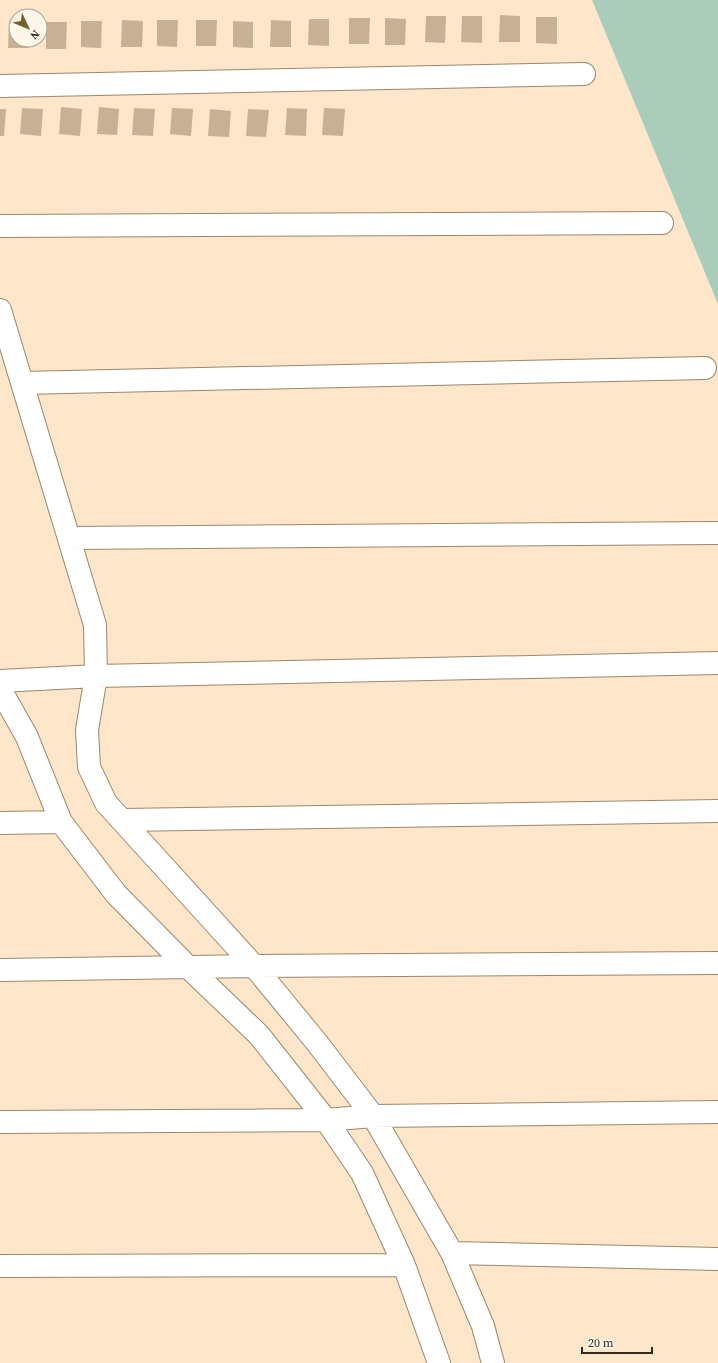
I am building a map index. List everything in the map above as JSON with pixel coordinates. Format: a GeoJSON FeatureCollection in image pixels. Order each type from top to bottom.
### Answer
{"type":"FeatureCollection","features":[{"type":"Feature","properties":{"kind":"street"},"geometry":{"type":"LineString","coordinates":[[0,86],[584,74]]}},
{"type":"Feature","properties":{"kind":"street"},"geometry":{"type":"LineString","coordinates":[[0,226],[662,223]]}},
{"type":"Feature","properties":{"kind":"street"},"geometry":{"type":"LineString","coordinates":[[0,310],[95,625],[96,676],[87,730],[89,767],[106,803],[254,966],[318,1044],[373,1116],[452,1253],[483,1326],[493,1363]]}},
{"type":"Feature","properties":{"kind":"street"},"geometry":{"type":"LineString","coordinates":[[22,383],[705,368]]}},
{"type":"Feature","properties":{"kind":"street"},"geometry":{"type":"LineString","coordinates":[[69,538],[718,533]]}},
{"type":"Feature","properties":{"kind":"street"},"geometry":{"type":"LineString","coordinates":[[0,681],[96,676],[718,663]]}},
{"type":"Feature","properties":{"kind":"street"},"geometry":{"type":"LineString","coordinates":[[0,689],[27,738],[61,822],[116,894],[259,1036],[326,1120],[362,1173],[404,1265],[439,1363]]}},
{"type":"Feature","properties":{"kind":"street"},"geometry":{"type":"LineString","coordinates":[[122,820],[718,811]]}},
{"type":"Feature","properties":{"kind":"street"},"geometry":{"type":"LineString","coordinates":[[0,823],[61,822]]}},
{"type":"Feature","properties":{"kind":"street"},"geometry":{"type":"LineString","coordinates":[[0,970],[254,966],[718,963]]}},
{"type":"Feature","properties":{"kind":"street"},"geometry":{"type":"LineString","coordinates":[[0,1122],[326,1120],[373,1116],[718,1112]]}},
{"type":"Feature","properties":{"kind":"street"},"geometry":{"type":"LineString","coordinates":[[452,1253],[718,1259]]}},
{"type":"Feature","properties":{"kind":"street"},"geometry":{"type":"LineString","coordinates":[[0,1266],[404,1265]]}},
{"type":"Feature","properties":{"kind":"green space"},"geometry":{"type":"Polygon","coordinates":[[[592,0],[718,0],[718,304],[592,0]]]}},
{"type":"Feature","properties":{"kind":"building"},"geometry":{"type":"Polygon","coordinates":[[[500,15],[520,16],[520,42],[499,42],[500,15]]]}},
{"type":"Feature","properties":{"kind":"building"},"geometry":{"type":"Polygon","coordinates":[[[426,16],[446,16],[445,43],[425,42],[426,16]]]}},
{"type":"Feature","properties":{"kind":"building"},"geometry":{"type":"Polygon","coordinates":[[[462,16],[482,16],[482,43],[461,42],[462,16]]]}},
{"type":"Feature","properties":{"kind":"building"},"geometry":{"type":"Polygon","coordinates":[[[536,17],[557,17],[557,44],[536,43],[536,17]]]}},
{"type":"Feature","properties":{"kind":"building"},"geometry":{"type":"Polygon","coordinates":[[[349,18],[370,18],[369,44],[349,44],[349,18]]]}},
{"type":"Feature","properties":{"kind":"building"},"geometry":{"type":"Polygon","coordinates":[[[385,18],[406,19],[405,45],[385,45],[385,18]]]}},
{"type":"Feature","properties":{"kind":"building"},"geometry":{"type":"Polygon","coordinates":[[[309,19],[329,19],[329,46],[308,45],[309,19]]]}},
{"type":"Feature","properties":{"kind":"building"},"geometry":{"type":"Polygon","coordinates":[[[122,20],[143,21],[142,47],[121,47],[122,20]]]}},
{"type":"Feature","properties":{"kind":"building"},"geometry":{"type":"Polygon","coordinates":[[[157,20],[178,20],[177,47],[157,46],[157,20]]]}},
{"type":"Feature","properties":{"kind":"building"},"geometry":{"type":"Polygon","coordinates":[[[196,20],[217,20],[216,46],[196,46],[196,20]]]}},
{"type":"Feature","properties":{"kind":"building"},"geometry":{"type":"Polygon","coordinates":[[[271,20],[291,21],[291,47],[270,47],[271,20]]]}},
{"type":"Feature","properties":{"kind":"building"},"geometry":{"type":"Polygon","coordinates":[[[81,21],[102,21],[101,48],[81,47],[81,21]]]}},
{"type":"Feature","properties":{"kind":"building"},"geometry":{"type":"Polygon","coordinates":[[[233,21],[253,22],[253,48],[233,47],[233,21]]]}},
{"type":"Feature","properties":{"kind":"building"},"geometry":{"type":"Polygon","coordinates":[[[48,22],[67,22],[66,49],[46,49],[48,48],[48,22]]]}},
{"type":"Feature","properties":{"kind":"building"},"geometry":{"type":"Polygon","coordinates":[[[61,107],[82,109],[80,136],[59,134],[61,107]]]}},
{"type":"Feature","properties":{"kind":"building"},"geometry":{"type":"Polygon","coordinates":[[[99,107],[119,109],[117,135],[97,134],[99,107]]]}},
{"type":"Feature","properties":{"kind":"building"},"geometry":{"type":"Polygon","coordinates":[[[22,108],[43,109],[41,136],[20,134],[22,108]]]}},
{"type":"Feature","properties":{"kind":"building"},"geometry":{"type":"Polygon","coordinates":[[[134,108],[155,109],[153,136],[132,135],[134,108]]]}},
{"type":"Feature","properties":{"kind":"building"},"geometry":{"type":"Polygon","coordinates":[[[172,108],[193,109],[191,136],[170,134],[172,108]]]}},
{"type":"Feature","properties":{"kind":"building"},"geometry":{"type":"Polygon","coordinates":[[[287,108],[307,109],[306,136],[285,135],[287,108]]]}},
{"type":"Feature","properties":{"kind":"building"},"geometry":{"type":"Polygon","coordinates":[[[324,108],[345,109],[343,136],[322,135],[324,108]]]}},
{"type":"Feature","properties":{"kind":"building"},"geometry":{"type":"Polygon","coordinates":[[[0,109],[6,109],[4,136],[0,136],[0,109]]]}},
{"type":"Feature","properties":{"kind":"building"},"geometry":{"type":"Polygon","coordinates":[[[210,109],[231,111],[229,137],[208,136],[210,109]]]}},
{"type":"Feature","properties":{"kind":"building"},"geometry":{"type":"Polygon","coordinates":[[[248,109],[269,110],[266,137],[246,136],[248,109]]]}}]}
